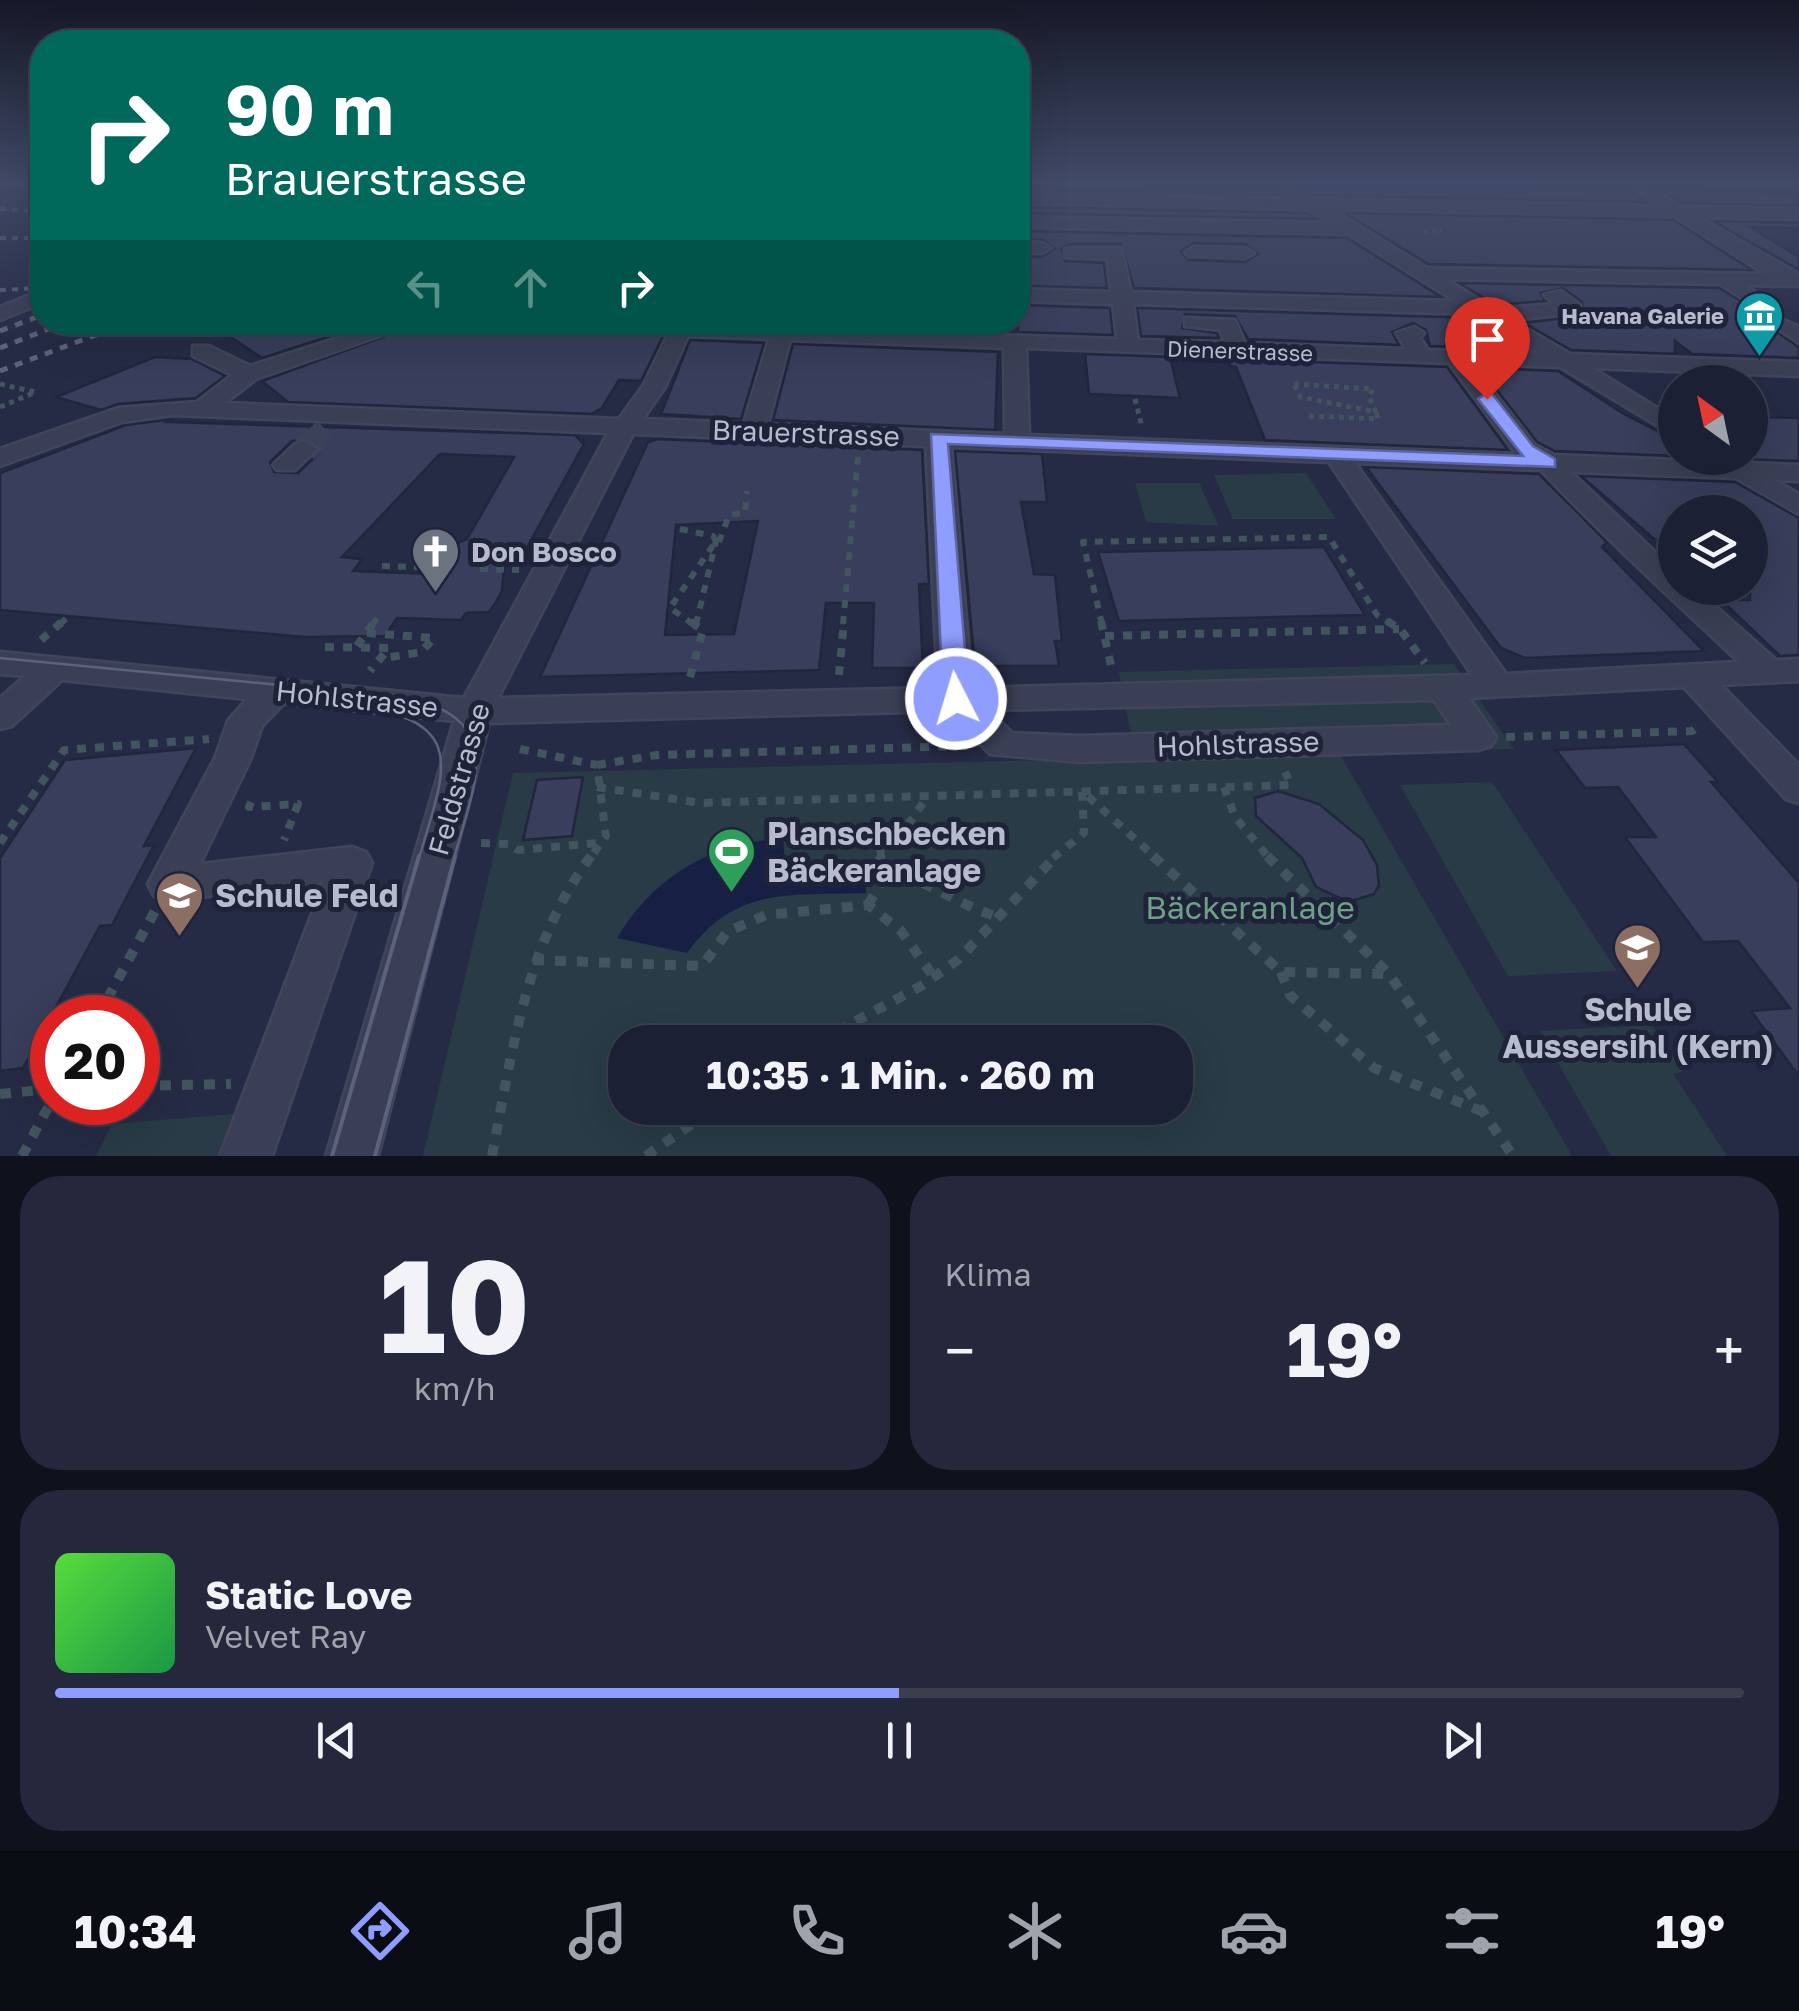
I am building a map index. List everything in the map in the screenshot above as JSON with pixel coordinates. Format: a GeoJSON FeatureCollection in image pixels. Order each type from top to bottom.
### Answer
{"type":"FeatureCollection","features":[{"type":"Feature","properties":{"kind":"street"},"geometry":{"type":"LineString","coordinates":[[1111,237],[1129,346]]}},
{"type":"Feature","properties":{"kind":"street"},"geometry":{"type":"LineString","coordinates":[[1369,237],[1658,418]]}},
{"type":"Feature","properties":{"kind":"street"},"geometry":{"type":"LineString","coordinates":[[1719,237],[1795,283]]}},
{"type":"Feature","properties":{"kind":"street"},"geometry":{"type":"LineString","coordinates":[[1030,248],[1042,248]]}},
{"type":"Feature","properties":{"kind":"street"},"geometry":{"type":"LineString","coordinates":[[1071,253],[1115,252]]}},
{"type":"Feature","properties":{"kind":"street"},"geometry":{"type":"LineString","coordinates":[[1194,252],[1244,253]]}},
{"type":"Feature","properties":{"kind":"street"},"geometry":{"type":"LineString","coordinates":[[1426,273],[1795,283]]}},
{"type":"Feature","properties":{"kind":"street"},"geometry":{"type":"LineString","coordinates":[[1724,279],[1762,304]]}},
{"type":"Feature","properties":{"kind":"street"},"geometry":{"type":"LineString","coordinates":[[0,288],[30,295]]}},
{"type":"Feature","properties":{"kind":"street"},"geometry":{"type":"LineString","coordinates":[[1030,295],[1488,312],[1573,309],[1554,295]]}},
{"type":"Feature","properties":{"kind":"street"},"geometry":{"type":"LineString","coordinates":[[0,314],[30,302]]}},
{"type":"Feature","properties":{"kind":"street"},"geometry":{"type":"LineString","coordinates":[[1192,322],[1228,324],[1237,351]]}},
{"type":"Feature","properties":{"kind":"street"},"geometry":{"type":"LineString","coordinates":[[202,408],[248,374],[370,335]]}},
{"type":"Feature","properties":{"kind":"street","name":"Feldstrasse"},"geometry":{"type":"LineString","coordinates":[[352,1156],[474,711],[624,426],[654,388],[678,335]]}},
{"type":"Feature","properties":{"kind":"street"},"geometry":{"type":"LineString","coordinates":[[754,430],[782,335]]}},
{"type":"Feature","properties":{"kind":"street","name":"Dienerstrasse"},"geometry":{"type":"LineString","coordinates":[[970,335],[1015,343],[1237,351],[1412,348],[1457,360],[1799,369]]}},
{"type":"Feature","properties":{"kind":"street"},"geometry":{"type":"LineString","coordinates":[[1015,343],[1017,442]]}},
{"type":"Feature","properties":{"kind":"street"},"geometry":{"type":"LineString","coordinates":[[201,351],[248,374]]}},
{"type":"Feature","properties":{"kind":"street"},"geometry":{"type":"LineString","coordinates":[[1457,360],[1526,450],[1548,463],[1658,572]]}},
{"type":"Feature","properties":{"kind":"street","name":"Brauerstrasse"},"geometry":{"type":"LineString","coordinates":[[0,458],[118,415],[157,408],[202,408],[333,422],[754,430],[1548,463],[1658,464]]}},
{"type":"Feature","properties":{"kind":"street"},"geometry":{"type":"LineString","coordinates":[[938,438],[946,689],[1003,745]]}},
{"type":"Feature","properties":{"kind":"street"},"geometry":{"type":"LineString","coordinates":[[1336,454],[1496,685]]}},
{"type":"Feature","properties":{"kind":"street","name":"Brauerstrasse"},"geometry":{"type":"LineString","coordinates":[[1768,469],[1799,473]]}},
{"type":"Feature","properties":{"kind":"street"},"geometry":{"type":"LineString","coordinates":[[1750,475],[1799,506]]}},
{"type":"Feature","properties":{"kind":"street"},"geometry":{"type":"LineString","coordinates":[[1700,605],[1783,670]]}},
{"type":"Feature","properties":{"kind":"street"},"geometry":{"type":"LineString","coordinates":[[0,718],[48,655]]}},
{"type":"Feature","properties":{"kind":"street","name":"Hohlstrasse"},"geometry":{"type":"LineString","coordinates":[[0,663],[48,655],[276,691],[474,711],[946,689],[1434,674],[1496,685],[1783,670]]}},
{"type":"Feature","properties":{"kind":"street"},"geometry":{"type":"LineString","coordinates":[[1434,674],[1478,738]]}},
{"type":"Feature","properties":{"kind":"street"},"geometry":{"type":"LineString","coordinates":[[1694,677],[1799,789]]}},
{"type":"Feature","properties":{"kind":"street"},"geometry":{"type":"LineString","coordinates":[[169,884],[246,721],[276,691]]}},
{"type":"Feature","properties":{"kind":"street","name":"Hohlstrasse"},"geometry":{"type":"LineString","coordinates":[[1003,745],[1079,749],[1478,738]]}},
{"type":"Feature","properties":{"kind":"street"},"geometry":{"type":"LineString","coordinates":[[169,884],[352,863],[246,1156]]}},
{"type":"Feature","properties":{"kind":"path"},"geometry":{"type":"LineString","coordinates":[[0,384],[36,392],[0,407]]}},
{"type":"Feature","properties":{"kind":"path"},"geometry":{"type":"LineString","coordinates":[[1309,416],[1378,419],[1376,412],[1368,397],[1373,389],[1294,384],[1300,397],[1376,412]]}},
{"type":"Feature","properties":{"kind":"path"},"geometry":{"type":"LineString","coordinates":[[839,675],[859,444]]}},
{"type":"Feature","properties":{"kind":"path"},"geometry":{"type":"LineString","coordinates":[[695,624],[702,618],[718,542],[729,515],[745,513],[747,491]]}},
{"type":"Feature","properties":{"kind":"path"},"geometry":{"type":"LineString","coordinates":[[680,529],[713,536],[718,542]]}},
{"type":"Feature","properties":{"kind":"path"},"geometry":{"type":"LineString","coordinates":[[1112,668],[1083,542],[1329,537],[1377,615],[1400,629],[1434,674]]}},
{"type":"Feature","properties":{"kind":"path"},"geometry":{"type":"LineString","coordinates":[[690,680],[703,630],[670,608],[718,542]]}},
{"type":"Feature","properties":{"kind":"path"},"geometry":{"type":"LineString","coordinates":[[382,566],[447,568]]}},
{"type":"Feature","properties":{"kind":"path"},"geometry":{"type":"LineString","coordinates":[[480,569],[508,570]]}},
{"type":"Feature","properties":{"kind":"path"},"geometry":{"type":"LineString","coordinates":[[48,655],[68,618]]}},
{"type":"Feature","properties":{"kind":"path"},"geometry":{"type":"LineString","coordinates":[[356,647],[377,618]]}},
{"type":"Feature","properties":{"kind":"path"},"geometry":{"type":"LineString","coordinates":[[1105,636],[1400,629]]}},
{"type":"Feature","properties":{"kind":"path"},"geometry":{"type":"LineString","coordinates":[[366,633],[434,638],[421,652],[380,659]]}},
{"type":"Feature","properties":{"kind":"path"},"geometry":{"type":"LineString","coordinates":[[325,647],[388,648],[370,671]]}},
{"type":"Feature","properties":{"kind":"path"},"geometry":{"type":"LineString","coordinates":[[1478,738],[1692,731],[1706,720]]}},
{"type":"Feature","properties":{"kind":"path"},"geometry":{"type":"LineString","coordinates":[[0,843],[64,750],[240,737]]}},
{"type":"Feature","properties":{"kind":"path"},"geometry":{"type":"LineString","coordinates":[[596,788],[700,803],[1291,785],[1273,743]]}},
{"type":"Feature","properties":{"kind":"path"},"geometry":{"type":"LineString","coordinates":[[520,749],[597,765],[658,754],[1003,745]]}},
{"type":"Feature","properties":{"kind":"path"},"geometry":{"type":"LineString","coordinates":[[492,1156],[533,960],[554,910],[606,836],[596,788],[597,765]]}},
{"type":"Feature","properties":{"kind":"path"},"geometry":{"type":"LineString","coordinates":[[1224,787],[1235,817],[1282,873],[1389,974],[1513,1156]]}},
{"type":"Feature","properties":{"kind":"path"},"geometry":{"type":"LineString","coordinates":[[847,1025],[932,976],[974,946],[1044,862],[1084,833],[1082,791]]}},
{"type":"Feature","properties":{"kind":"path"},"geometry":{"type":"LineString","coordinates":[[1082,791],[1281,972],[1290,995],[1374,1068],[1485,1113]]}},
{"type":"Feature","properties":{"kind":"path"},"geometry":{"type":"LineString","coordinates":[[256,792],[249,807],[298,804],[280,849]]}},
{"type":"Feature","properties":{"kind":"path"},"geometry":{"type":"LineString","coordinates":[[868,905],[882,880],[879,833],[905,829],[922,812],[928,796]]}},
{"type":"Feature","properties":{"kind":"path"},"geometry":{"type":"LineString","coordinates":[[481,843],[509,844],[518,850],[600,843]]}},
{"type":"Feature","properties":{"kind":"path"},"geometry":{"type":"LineString","coordinates":[[881,869],[909,874],[960,905],[998,917]]}},
{"type":"Feature","properties":{"kind":"path"},"geometry":{"type":"LineString","coordinates":[[109,995],[169,884]]}},
{"type":"Feature","properties":{"kind":"path"},"geometry":{"type":"LineString","coordinates":[[533,960],[702,966],[726,932],[766,915],[868,905],[901,931],[932,976]]}},
{"type":"Feature","properties":{"kind":"path"},"geometry":{"type":"LineString","coordinates":[[1281,972],[1389,974]]}},
{"type":"Feature","properties":{"kind":"path"},"geometry":{"type":"LineString","coordinates":[[160,1085],[272,1082]]}},
{"type":"Feature","properties":{"kind":"path"},"geometry":{"type":"LineString","coordinates":[[0,1094],[30,1092]]}},
{"type":"Feature","properties":{"kind":"path"},"geometry":{"type":"LineString","coordinates":[[22,1156],[39,1125]]}},
{"type":"Feature","properties":{"kind":"path"},"geometry":{"type":"LineString","coordinates":[[646,1156],[690,1125]]}},
{"type":"Feature","properties":{"kind":"green space"},"geometry":{"type":"Polygon","coordinates":[[[1306,473],[1336,519],[1233,519],[1214,475],[1306,473]]]}},
{"type":"Feature","properties":{"kind":"green space"},"geometry":{"type":"Polygon","coordinates":[[[1135,483],[1199,483],[1219,526],[1146,522],[1135,483]]]}},
{"type":"Feature","properties":{"kind":"green space"},"geometry":{"type":"Polygon","coordinates":[[[1454,664],[1514,749],[1135,754],[1119,672],[1454,664]]]}},
{"type":"Feature","properties":{"kind":"green space","name":"Bäckeranlage"},"geometry":{"type":"Polygon","coordinates":[[[1339,753],[1572,1156],[423,1156],[513,773],[1339,753]]]}},
{"type":"Feature","properties":{"kind":"green space"},"geometry":{"type":"Polygon","coordinates":[[[1492,782],[1617,971],[1508,976],[1400,785],[1492,782]]]}},
{"type":"Feature","properties":{"kind":"green space"},"geometry":{"type":"Polygon","coordinates":[[[1652,1025],[1683,1072],[1673,1074],[1727,1156],[1611,1156],[1540,1031],[1652,1025]]]}},
{"type":"Feature","properties":{"kind":"green space"},"geometry":{"type":"Polygon","coordinates":[[[245,1113],[228,1156],[96,1156],[112,1125],[160,1125],[160,1120],[245,1113]]]}},
{"type":"Feature","properties":{"kind":"water","name":"Planschbecken Bäckeranlage"},"geometry":{"type":"Polygon","coordinates":[[[783,838],[785,864],[865,863],[866,893],[789,895],[745,905],[725,915],[687,953],[617,938],[649,897],[687,867],[732,847],[783,838]]]}},
{"type":"Feature","properties":{"kind":"building"},"geometry":{"type":"Polygon","coordinates":[[[1030,237],[1347,238],[1441,297],[1134,288],[1121,244],[1071,244],[1061,249],[1065,261],[1104,263],[1107,288],[1030,286],[1030,256],[1042,257],[1055,249],[1044,240],[1030,237]],[[1194,243],[1181,251],[1188,260],[1245,262],[1258,254],[1245,244],[1194,243]]]}},
{"type":"Feature","properties":{"kind":"building"},"geometry":{"type":"Polygon","coordinates":[[[1384,237],[1700,237],[1752,270],[1428,264],[1384,237]]]}},
{"type":"Feature","properties":{"kind":"building"},"geometry":{"type":"Polygon","coordinates":[[[1741,237],[1766,237],[1799,257],[1799,270],[1741,237]]]}},
{"type":"Feature","properties":{"kind":"building"},"geometry":{"type":"Polygon","coordinates":[[[1459,283],[1719,288],[1773,320],[1768,326],[1799,347],[1799,358],[1692,354],[1675,341],[1675,354],[1571,350],[1524,323],[1583,316],[1582,302],[1563,288],[1541,293],[1545,301],[1496,305],[1459,283]]]}},
{"type":"Feature","properties":{"kind":"building"},"geometry":{"type":"Polygon","coordinates":[[[1030,305],[1110,308],[1113,335],[1030,332],[1030,305]]]}},
{"type":"Feature","properties":{"kind":"building"},"geometry":{"type":"Polygon","coordinates":[[[1137,308],[1474,318],[1524,349],[1430,346],[1426,330],[1413,323],[1392,332],[1399,345],[1248,339],[1235,316],[1185,314],[1182,328],[1217,333],[1219,338],[1141,336],[1137,308]]]}},
{"type":"Feature","properties":{"kind":"building"},"geometry":{"type":"Polygon","coordinates":[[[228,335],[334,335],[262,358],[228,335]]]}},
{"type":"Feature","properties":{"kind":"building"},"geometry":{"type":"Polygon","coordinates":[[[388,335],[664,335],[641,381],[619,380],[602,408],[591,414],[288,402],[262,381],[388,335]]]}},
{"type":"Feature","properties":{"kind":"building"},"geometry":{"type":"Polygon","coordinates":[[[690,340],[764,343],[741,419],[661,414],[690,340]]]}},
{"type":"Feature","properties":{"kind":"building"},"geometry":{"type":"Polygon","coordinates":[[[793,344],[998,352],[995,430],[773,420],[793,344]]]}},
{"type":"Feature","properties":{"kind":"building"},"geometry":{"type":"Polygon","coordinates":[[[1085,354],[1170,357],[1180,398],[1089,394],[1085,354]]]}},
{"type":"Feature","properties":{"kind":"building"},"geometry":{"type":"Polygon","coordinates":[[[155,357],[192,359],[225,376],[196,398],[118,404],[101,410],[56,397],[155,357]]]}},
{"type":"Feature","properties":{"kind":"building"},"geometry":{"type":"Polygon","coordinates":[[[1227,359],[1447,367],[1508,450],[1265,440],[1236,367],[1230,366],[1227,359]]]}},
{"type":"Feature","properties":{"kind":"building"},"geometry":{"type":"Polygon","coordinates":[[[1480,368],[1558,371],[1658,431],[1658,455],[1555,451],[1537,442],[1480,368]]]}},
{"type":"Feature","properties":{"kind":"building"},"geometry":{"type":"Polygon","coordinates":[[[1768,417],[1799,418],[1799,461],[1768,460],[1768,417]]]}},
{"type":"Feature","properties":{"kind":"building"},"geometry":{"type":"Polygon","coordinates":[[[172,419],[167,422],[575,435],[584,444],[519,562],[504,567],[502,591],[495,604],[489,612],[466,613],[461,620],[397,618],[385,636],[304,637],[0,610],[0,473],[126,425],[172,419]],[[306,438],[292,441],[270,462],[274,472],[298,473],[320,452],[319,446],[306,438]],[[440,454],[342,557],[362,559],[353,571],[434,574],[453,545],[467,539],[514,457],[440,454]]]}},
{"type":"Feature","properties":{"kind":"building"},"geometry":{"type":"Polygon","coordinates":[[[657,439],[922,450],[929,584],[919,584],[923,668],[872,668],[874,603],[826,603],[819,670],[540,677],[648,442],[657,439]],[[758,521],[676,525],[665,635],[734,634],[758,521]]]}},
{"type":"Feature","properties":{"kind":"building"},"geometry":{"type":"Polygon","coordinates":[[[955,451],[1042,454],[1047,502],[1021,502],[1034,574],[1055,575],[1062,641],[1055,641],[1059,666],[975,666],[955,451]]]}},
{"type":"Feature","properties":{"kind":"building"},"geometry":{"type":"Polygon","coordinates":[[[1366,467],[1539,474],[1607,542],[1602,547],[1704,651],[1525,658],[1501,648],[1366,467]]]}},
{"type":"Feature","properties":{"kind":"building"},"geometry":{"type":"Polygon","coordinates":[[[1581,476],[1735,482],[1758,495],[1658,495],[1658,542],[1581,476]]]}},
{"type":"Feature","properties":{"kind":"building"},"geometry":{"type":"Polygon","coordinates":[[[1768,501],[1799,518],[1799,655],[1780,656],[1726,605],[1768,605],[1768,501]]]}},
{"type":"Feature","properties":{"kind":"building"},"geometry":{"type":"Polygon","coordinates":[[[1324,547],[1365,615],[1119,621],[1098,552],[1324,547]]]}},
{"type":"Feature","properties":{"kind":"building"},"geometry":{"type":"Polygon","coordinates":[[[1684,744],[1718,782],[1711,782],[1799,883],[1799,1076],[1751,1011],[1790,1008],[1738,941],[1703,942],[1625,837],[1656,837],[1618,787],[1585,788],[1556,750],[1684,744]]]}},
{"type":"Feature","properties":{"kind":"building"},"geometry":{"type":"Polygon","coordinates":[[[196,748],[144,846],[154,845],[112,925],[100,926],[63,995],[30,995],[30,1055],[23,1068],[0,1071],[0,858],[65,760],[196,748]]]}},
{"type":"Feature","properties":{"kind":"building"},"geometry":{"type":"Polygon","coordinates":[[[583,777],[572,836],[523,840],[537,780],[583,777]]]}},
{"type":"Feature","properties":{"kind":"building"},"geometry":{"type":"Polygon","coordinates":[[[1278,791],[1319,804],[1363,840],[1377,865],[1379,885],[1374,894],[1348,902],[1316,887],[1302,858],[1256,816],[1255,798],[1278,791]]]}},
{"type":"Feature","properties":{"kind":"tunnel"},"geometry":{"type":"LineString","coordinates":[[313,440],[325,429]]}},
{"type":"Feature","properties":{"kind":"tunnel"},"geometry":{"type":"LineString","coordinates":[[304,449],[316,438]]}},
{"type":"Feature","properties":{"kind":"tram line"},"geometry":{"type":"LineString","coordinates":[[0,658],[404,697],[437,707],[459,721],[471,738],[476,757],[470,804],[454,858]]}},
{"type":"Feature","properties":{"kind":"tram line"},"geometry":{"type":"LineString","coordinates":[[353,705],[391,713],[417,724],[433,737],[440,754],[441,775],[419,858]]}},
{"type":"Feature","properties":{"kind":"tram line"},"geometry":{"type":"LineString","coordinates":[[332,1156],[419,856]]}},
{"type":"Feature","properties":{"kind":"tram line"},"geometry":{"type":"LineString","coordinates":[[375,1156],[455,856]]}},
{"type":"Feature","properties":{"kind":"railway"},"geometry":{"type":"LineString","coordinates":[[0,238],[30,238]]}},
{"type":"Feature","properties":{"kind":"railway"},"geometry":{"type":"LineString","coordinates":[[0,290],[30,289]]}},
{"type":"Feature","properties":{"kind":"railway"},"geometry":{"type":"LineString","coordinates":[[0,331],[30,320]]}},
{"type":"Feature","properties":{"kind":"railway"},"geometry":{"type":"LineString","coordinates":[[0,348],[33,335]]}},
{"type":"Feature","properties":{"kind":"railway"},"geometry":{"type":"LineString","coordinates":[[0,371],[96,335]]}},
{"type":"Feature","properties":{"kind":"place","name":"Havana Galerie"},"geometry":{"type":"Point","coordinates":[1759,358]}},
{"type":"Feature","properties":{"kind":"place","name":"Don Bosco"},"geometry":{"type":"Point","coordinates":[436,594]}},
{"type":"Feature","properties":{"kind":"place","name":"Planschbecken Bäckeranlage"},"geometry":{"type":"Point","coordinates":[732,894]}},
{"type":"Feature","properties":{"kind":"place","name":"Schule Feld"},"geometry":{"type":"Point","coordinates":[180,938]}},
{"type":"Feature","properties":{"kind":"place","name":"Schule Aussersihl (Kern)"},"geometry":{"type":"Point","coordinates":[1638,990]}},
{"type":"Feature","properties":{"kind":"route"},"geometry":{"type":"LineString","coordinates":[[956,699],[938,438],[1548,463],[1526,450],[1487,399]]}}]}
